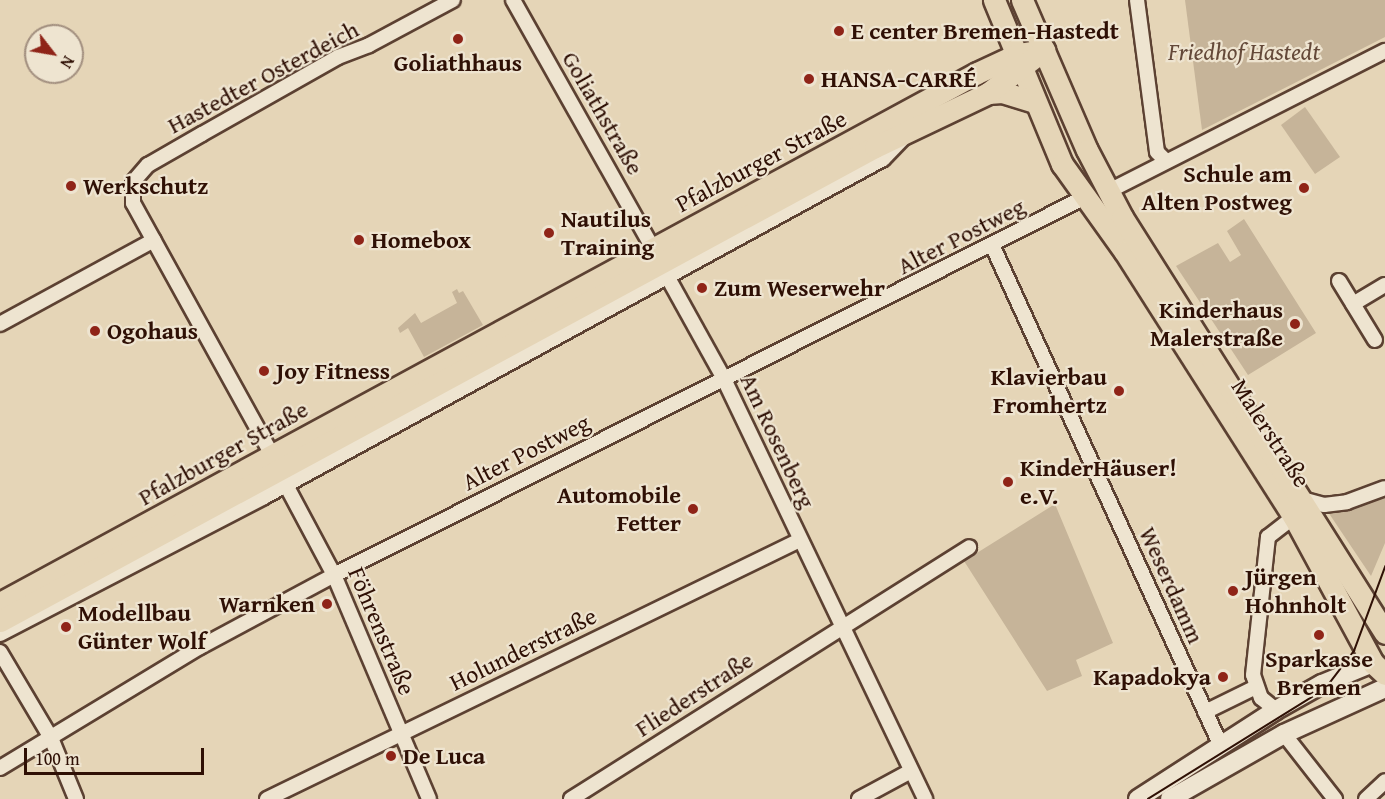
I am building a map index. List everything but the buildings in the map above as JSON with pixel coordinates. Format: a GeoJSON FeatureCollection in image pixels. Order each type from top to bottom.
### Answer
{"type":"FeatureCollection","features":[{"type":"Feature","properties":{"kind":"main road","name":"Malerstraße"},"geometry":{"type":"LineString","coordinates":[[994,0],[1021,61],[1035,102],[1058,156],[1083,198],[1125,252],[1385,633]]}},
{"type":"Feature","properties":{"kind":"main road","name":"Malerstraße"},"geometry":{"type":"LineString","coordinates":[[1022,0],[1107,192],[1298,508],[1381,665]]}},
{"type":"Feature","properties":{"kind":"main road","name":"Pfalzburger Straße"},"geometry":{"type":"LineString","coordinates":[[0,603],[279,470],[653,248],[1044,50]]}},
{"type":"Feature","properties":{"kind":"main road","name":"Pfalzburger Straße"},"geometry":{"type":"LineString","coordinates":[[0,621],[875,147],[906,135],[988,93],[1021,61]]}},
{"type":"Feature","properties":{"kind":"main road"},"geometry":{"type":"LineString","coordinates":[[988,93],[1002,92],[1035,102]]}},
{"type":"Feature","properties":{"kind":"main road"},"geometry":{"type":"LineString","coordinates":[[1138,799],[1276,710],[1322,684],[1381,665]]}},
{"type":"Feature","properties":{"kind":"main road"},"geometry":{"type":"LineString","coordinates":[[1177,797],[1284,734],[1385,688]]}},
{"type":"Feature","properties":{"kind":"street","name":"Hastedter Osterdeich"},"geometry":{"type":"LineString","coordinates":[[133,182],[148,165],[202,134],[338,57],[369,45],[453,0]]}},
{"type":"Feature","properties":{"kind":"street","name":"Goliathstraße"},"geometry":{"type":"LineString","coordinates":[[513,0],[653,248]]}},
{"type":"Feature","properties":{"kind":"street"},"geometry":{"type":"LineString","coordinates":[[1137,0],[1157,152],[1166,161]]}},
{"type":"Feature","properties":{"kind":"street"},"geometry":{"type":"LineString","coordinates":[[1107,192],[1385,51]]}},
{"type":"Feature","properties":{"kind":"street","name":"Pfalzburger Straße"},"geometry":{"type":"LineString","coordinates":[[0,634],[279,470],[667,276],[884,159],[906,135]]}},
{"type":"Feature","properties":{"kind":"street","name":"Föhrenstraße"},"geometry":{"type":"LineString","coordinates":[[133,182],[134,203],[334,575],[429,799]]}},
{"type":"Feature","properties":{"kind":"street","name":"Alter Postweg"},"geometry":{"type":"LineString","coordinates":[[0,768],[200,647],[334,575],[723,377],[993,247],[1083,198]]}},
{"type":"Feature","properties":{"kind":"street"},"geometry":{"type":"LineString","coordinates":[[0,324],[154,240]]}},
{"type":"Feature","properties":{"kind":"street","name":"Weserdamm"},"geometry":{"type":"LineString","coordinates":[[993,247],[1221,746]]}},
{"type":"Feature","properties":{"kind":"street","name":"Am Rosenberg"},"geometry":{"type":"LineString","coordinates":[[667,276],[723,377],[800,540],[836,607],[841,626],[925,799]]}},
{"type":"Feature","properties":{"kind":"street"},"geometry":{"type":"LineString","coordinates":[[1340,281],[1375,340]]}},
{"type":"Feature","properties":{"kind":"street"},"geometry":{"type":"LineString","coordinates":[[1353,304],[1385,285]]}},
{"type":"Feature","properties":{"kind":"street"},"geometry":{"type":"LineString","coordinates":[[1254,688],[1268,537],[1298,508],[1347,502],[1385,488]]}},
{"type":"Feature","properties":{"kind":"street","name":"Holunderstraße"},"geometry":{"type":"LineString","coordinates":[[267,799],[800,540]]}},
{"type":"Feature","properties":{"kind":"street"},"geometry":{"type":"LineString","coordinates":[[841,626],[969,547]]}},
{"type":"Feature","properties":{"kind":"street","name":"Fliederstraße"},"geometry":{"type":"LineString","coordinates":[[571,799],[841,626]]}},
{"type":"Feature","properties":{"kind":"street"},"geometry":{"type":"LineString","coordinates":[[0,652],[51,738],[76,799]]}},
{"type":"Feature","properties":{"kind":"street"},"geometry":{"type":"LineString","coordinates":[[1205,712],[1254,688]]}},
{"type":"Feature","properties":{"kind":"street"},"geometry":{"type":"LineString","coordinates":[[1254,688],[1276,710]]}},
{"type":"Feature","properties":{"kind":"street"},"geometry":{"type":"LineString","coordinates":[[1284,734],[1335,799]]}},
{"type":"Feature","properties":{"kind":"street"},"geometry":{"type":"LineString","coordinates":[[859,799],[911,771]]}},
{"type":"Feature","properties":{"kind":"street"},"geometry":{"type":"LineString","coordinates":[[1366,799],[1385,781]]}},
{"type":"Feature","properties":{"kind":"green space","name":"Friedhof Hastedt"},"geometry":{"type":"Polygon","coordinates":[[[1185,0],[1385,0],[1385,37],[1202,130],[1185,0]]]}},
{"type":"Feature","properties":{"kind":"green space"},"geometry":{"type":"Polygon","coordinates":[[[1305,107],[1340,157],[1315,174],[1281,125],[1305,107]]]}},
{"type":"Feature","properties":{"kind":"green space"},"geometry":{"type":"Polygon","coordinates":[[[1244,219],[1316,333],[1248,375],[1176,266],[1218,243],[1230,262],[1241,255],[1227,231],[1244,219]]]}},
{"type":"Feature","properties":{"kind":"green space"},"geometry":{"type":"Polygon","coordinates":[[[457,289],[459,293],[463,291],[483,325],[424,357],[408,328],[400,333],[398,328],[415,313],[421,323],[457,303],[452,292],[457,289]]]}},
{"type":"Feature","properties":{"kind":"green space"},"geometry":{"type":"Polygon","coordinates":[[[1385,493],[1385,543],[1371,576],[1326,509],[1358,505],[1385,493]]]}},
{"type":"Feature","properties":{"kind":"green space"},"geometry":{"type":"Polygon","coordinates":[[[1055,504],[1113,643],[1076,660],[1082,676],[1047,691],[964,561],[1055,504]]]}},
{"type":"Feature","properties":{"kind":"tram line"},"geometry":{"type":"LineString","coordinates":[[1148,799],[1325,689],[1354,651],[1385,567]]}},
{"type":"Feature","properties":{"kind":"place","name":"E center Bremen-Hastedt"},"geometry":{"type":"Point","coordinates":[839,31]}},
{"type":"Feature","properties":{"kind":"place","name":"Goliathhaus"},"geometry":{"type":"Point","coordinates":[458,39]}},
{"type":"Feature","properties":{"kind":"place","name":"HANSA-CARRÉ"},"geometry":{"type":"Point","coordinates":[809,79]}},
{"type":"Feature","properties":{"kind":"place","name":"Werkschutz"},"geometry":{"type":"Point","coordinates":[71,186]}},
{"type":"Feature","properties":{"kind":"place","name":"Schule am Alten Postweg"},"geometry":{"type":"Point","coordinates":[1304,188]}},
{"type":"Feature","properties":{"kind":"place","name":"Nautilus Training"},"geometry":{"type":"Point","coordinates":[549,233]}},
{"type":"Feature","properties":{"kind":"place","name":"Homebox"},"geometry":{"type":"Point","coordinates":[359,240]}},
{"type":"Feature","properties":{"kind":"place","name":"Zum Weserwehr"},"geometry":{"type":"Point","coordinates":[702,288]}},
{"type":"Feature","properties":{"kind":"place","name":"Kinderhaus Malerstraße"},"geometry":{"type":"Point","coordinates":[1295,324]}},
{"type":"Feature","properties":{"kind":"place","name":"Ogohaus"},"geometry":{"type":"Point","coordinates":[95,331]}},
{"type":"Feature","properties":{"kind":"place","name":"Joy Fitness"},"geometry":{"type":"Point","coordinates":[264,371]}},
{"type":"Feature","properties":{"kind":"place","name":"Klavierbau Fromhertz"},"geometry":{"type":"Point","coordinates":[1119,391]}},
{"type":"Feature","properties":{"kind":"place","name":"KinderHäuser! e.V."},"geometry":{"type":"Point","coordinates":[1008,482]}},
{"type":"Feature","properties":{"kind":"place","name":"Automobile Fetter"},"geometry":{"type":"Point","coordinates":[693,509]}},
{"type":"Feature","properties":{"kind":"place","name":"Jürgen Hohnholt"},"geometry":{"type":"Point","coordinates":[1233,591]}},
{"type":"Feature","properties":{"kind":"place","name":"Warnken"},"geometry":{"type":"Point","coordinates":[327,604]}},
{"type":"Feature","properties":{"kind":"place","name":"Modellbau Günter Wolf"},"geometry":{"type":"Point","coordinates":[66,627]}},
{"type":"Feature","properties":{"kind":"place","name":"Sparkasse Bremen"},"geometry":{"type":"Point","coordinates":[1319,635]}},
{"type":"Feature","properties":{"kind":"place","name":"Kapadokya"},"geometry":{"type":"Point","coordinates":[1223,677]}},
{"type":"Feature","properties":{"kind":"place","name":"De Luca"},"geometry":{"type":"Point","coordinates":[391,756]}}]}
